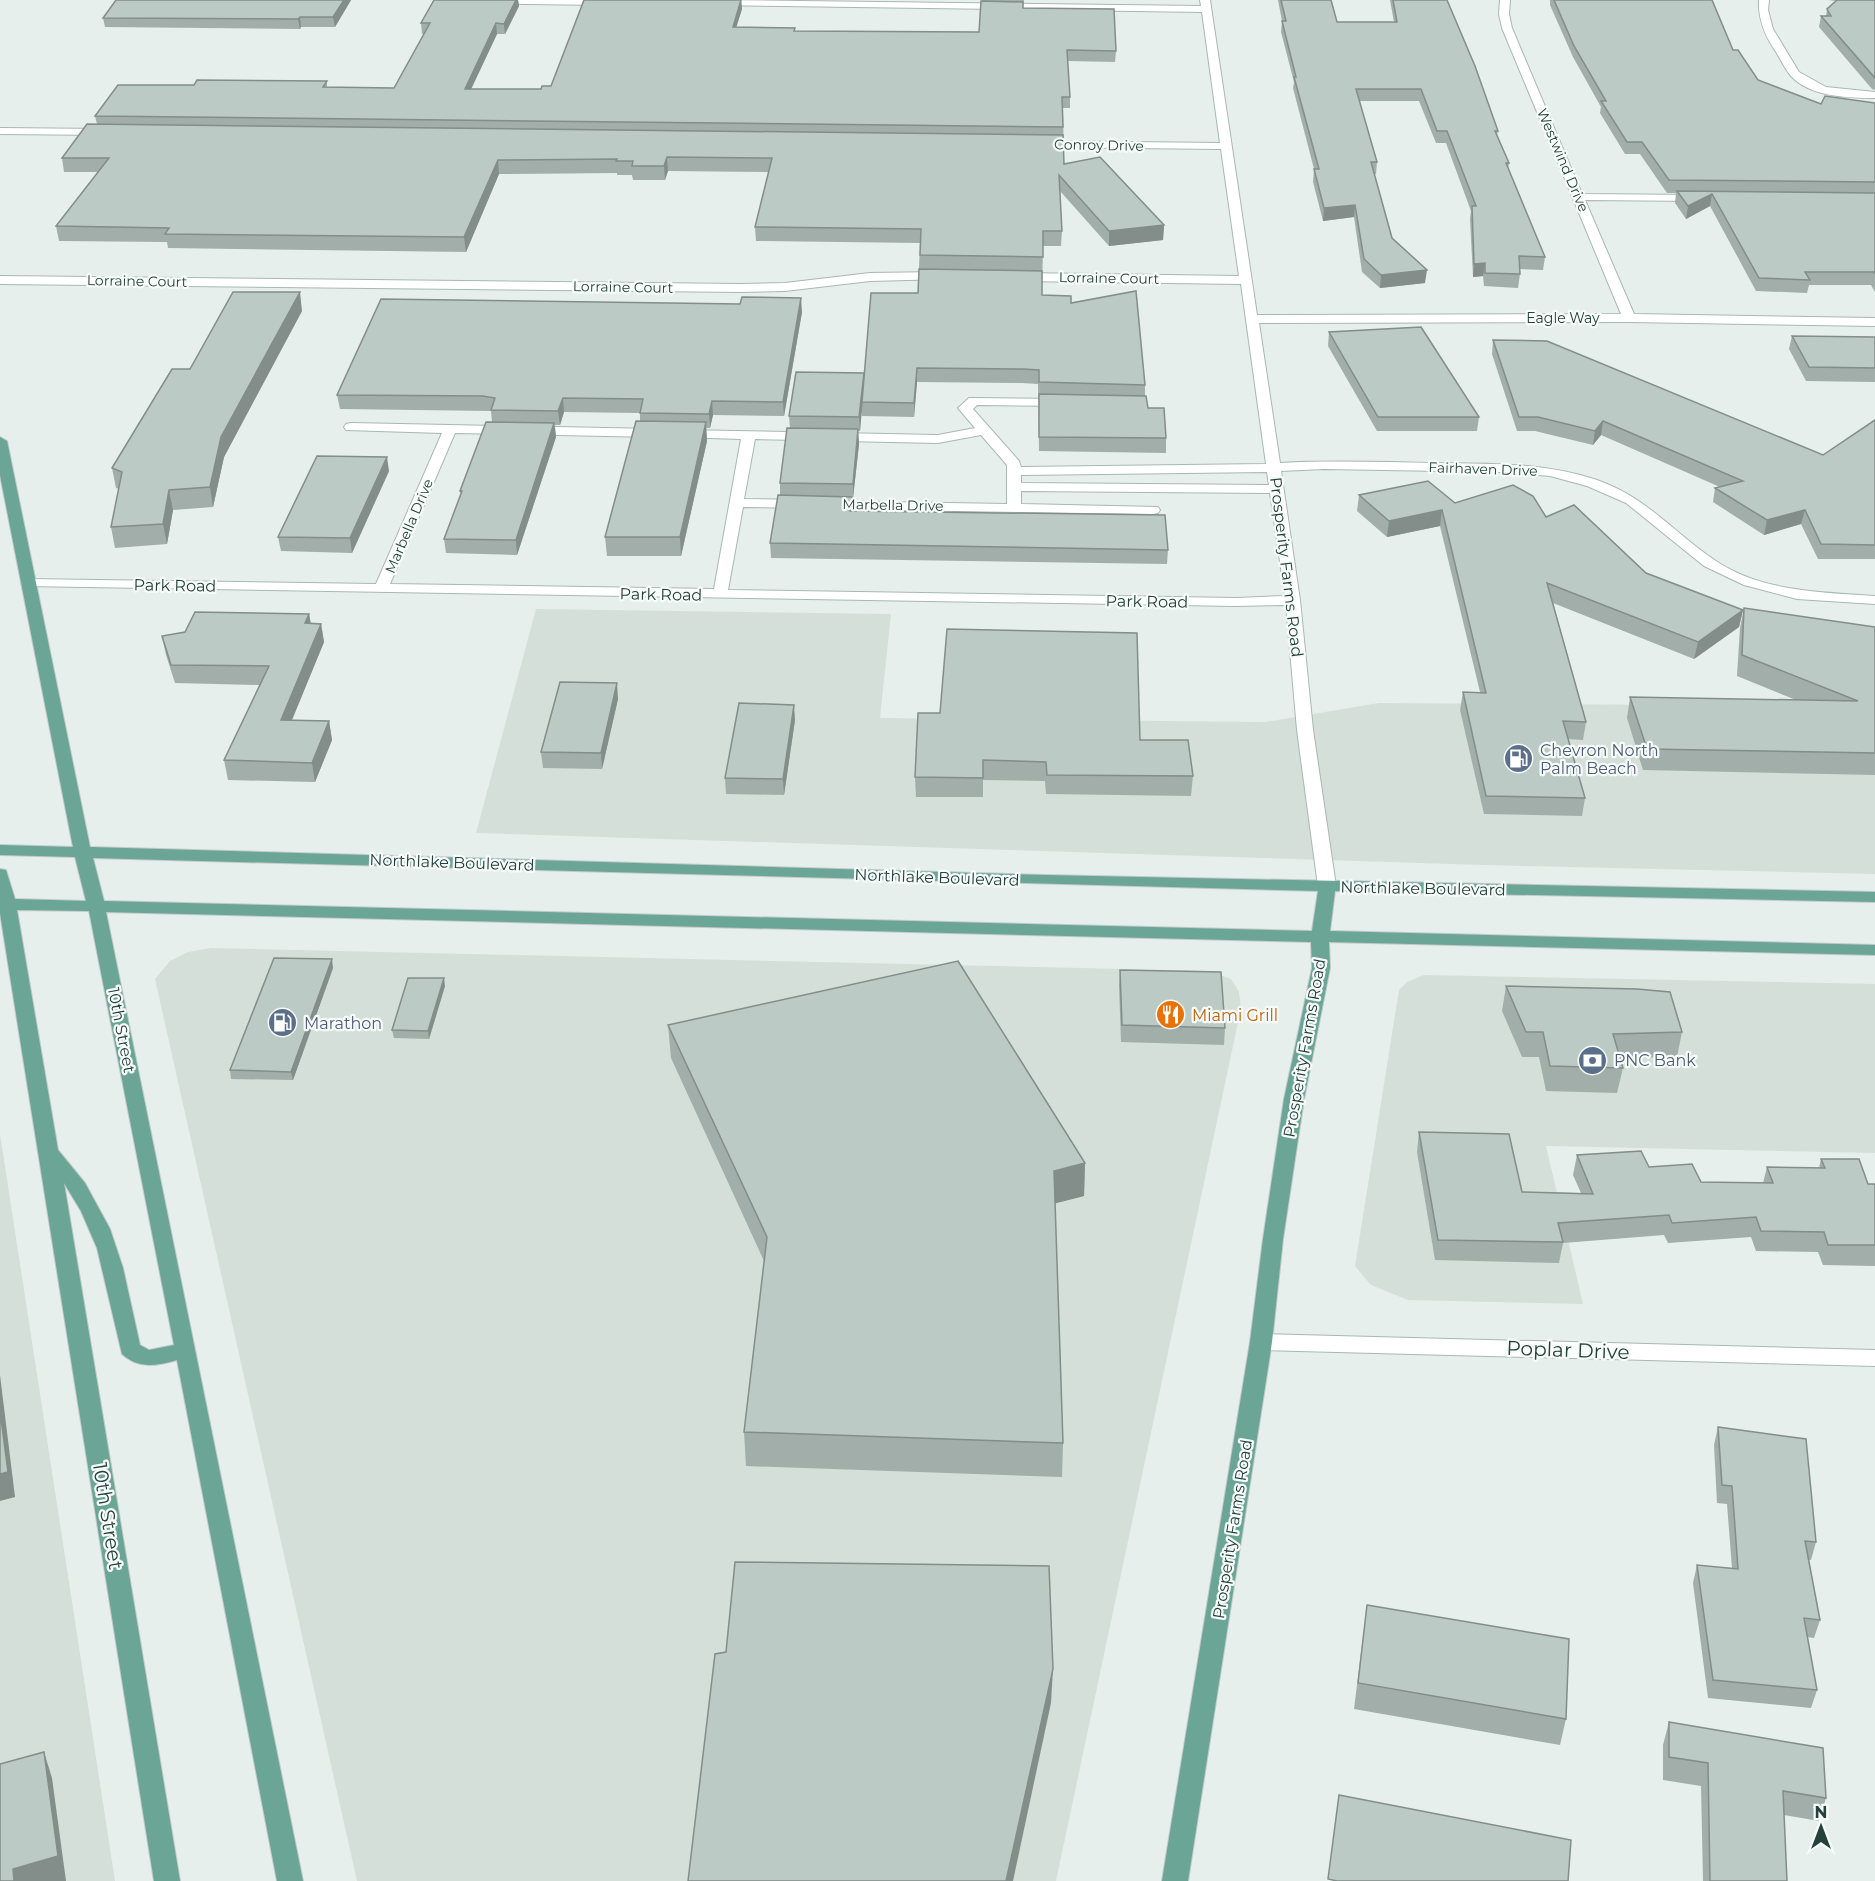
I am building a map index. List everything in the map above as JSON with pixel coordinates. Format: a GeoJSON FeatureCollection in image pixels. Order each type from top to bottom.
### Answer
{"type":"FeatureCollection","features":[{"type":"Feature","properties":{"kind":"main road"},"geometry":{"type":"LineString","coordinates":[[0,441],[12,508]]}},
{"type":"Feature","properties":{"kind":"main road"},"geometry":{"type":"LineString","coordinates":[[0,485],[12,508]]}},
{"type":"Feature","properties":{"kind":"main road","name":"10th Street"},"geometry":{"type":"LineString","coordinates":[[12,508],[84,853],[98,907],[290,1881]]}},
{"type":"Feature","properties":{"kind":"main road","name":"Northlake Boulevard"},"geometry":{"type":"LineString","coordinates":[[0,850],[1327,886],[1875,897]]}},
{"type":"Feature","properties":{"kind":"main road","name":"10th Street"},"geometry":{"type":"LineString","coordinates":[[0,874],[48,1150],[167,1881]]}},
{"type":"Feature","properties":{"kind":"main road","name":"Prosperity Farms Road"},"geometry":{"type":"LineString","coordinates":[[1175,1881],[1261,1342],[1294,1099],[1321,968],[1320,938],[1327,886]]}},
{"type":"Feature","properties":{"kind":"main road"},"geometry":{"type":"LineString","coordinates":[[4,904],[1875,950]]}},
{"type":"Feature","properties":{"kind":"main road","name":"10th Street"},"geometry":{"type":"LineString","coordinates":[[48,1150],[81,1193],[104,1237],[120,1287],[130,1348],[136,1356],[149,1359],[185,1350]]}},
{"type":"Feature","properties":{"kind":"street"},"geometry":{"type":"LineString","coordinates":[[453,0],[617,2]]}},
{"type":"Feature","properties":{"kind":"street","name":"Westwind Drive"},"geometry":{"type":"LineString","coordinates":[[1505,0],[1504,14],[1507,28],[1629,318]]}},
{"type":"Feature","properties":{"kind":"street"},"geometry":{"type":"LineString","coordinates":[[1764,0],[1762,10],[1766,26],[1802,80],[1826,90],[1875,95]]}},
{"type":"Feature","properties":{"kind":"street"},"geometry":{"type":"LineString","coordinates":[[711,3],[1206,5]]}},
{"type":"Feature","properties":{"kind":"street","name":"Prosperity Farms Road"},"geometry":{"type":"LineString","coordinates":[[1206,5],[1293,600],[1307,743],[1327,886]]}},
{"type":"Feature","properties":{"kind":"street"},"geometry":{"type":"LineString","coordinates":[[0,131],[116,132]]}},
{"type":"Feature","properties":{"kind":"street","name":"Conroy Drive"},"geometry":{"type":"LineString","coordinates":[[1032,144],[1227,146]]}},
{"type":"Feature","properties":{"kind":"street"},"geometry":{"type":"LineString","coordinates":[[1579,196],[1710,198]]}},
{"type":"Feature","properties":{"kind":"street","name":"Lorraine Court"},"geometry":{"type":"LineString","coordinates":[[0,280],[751,288],[785,287],[870,277],[950,276]]}},
{"type":"Feature","properties":{"kind":"street","name":"Lorraine Court"},"geometry":{"type":"LineString","coordinates":[[1010,277],[1246,280]]}},
{"type":"Feature","properties":{"kind":"street","name":"Eagle Way"},"geometry":{"type":"LineString","coordinates":[[1252,319],[1629,318],[1875,322]]}},
{"type":"Feature","properties":{"kind":"street"},"geometry":{"type":"LineString","coordinates":[[1014,507],[1014,464],[965,408],[974,401],[1077,404]]}},
{"type":"Feature","properties":{"kind":"street"},"geometry":{"type":"LineString","coordinates":[[351,427],[938,439],[984,430]]}},
{"type":"Feature","properties":{"kind":"street","name":"Marbella Drive"},"geometry":{"type":"LineString","coordinates":[[381,589],[450,429]]}},
{"type":"Feature","properties":{"kind":"street"},"geometry":{"type":"LineString","coordinates":[[720,595],[749,435]]}},
{"type":"Feature","properties":{"kind":"street","name":"Fairhaven Drive"},"geometry":{"type":"LineString","coordinates":[[1274,468],[1324,465],[1502,468],[1551,472],[1592,483],[1631,500],[1709,563],[1749,582],[1797,595],[1875,600]]}},
{"type":"Feature","properties":{"kind":"street"},"geometry":{"type":"LineString","coordinates":[[1014,471],[1274,468]]}},
{"type":"Feature","properties":{"kind":"street"},"geometry":{"type":"LineString","coordinates":[[1014,487],[1276,489]]}},
{"type":"Feature","properties":{"kind":"street","name":"Marbella Drive"},"geometry":{"type":"LineString","coordinates":[[736,503],[1154,510]]}},
{"type":"Feature","properties":{"kind":"street","name":"Park Road"},"geometry":{"type":"LineString","coordinates":[[28,583],[1236,602],[1293,600]]}},
{"type":"Feature","properties":{"kind":"street","name":"Poplar Drive"},"geometry":{"type":"LineString","coordinates":[[1261,1342],[1875,1358]]}},
{"type":"Feature","properties":{"kind":"shaded area"},"geometry":{"type":"Polygon","coordinates":[[[536,609],[891,614],[880,718],[1265,722],[1379,703],[1875,706],[1875,874],[1483,865],[476,833],[536,609]]]}},
{"type":"Feature","properties":{"kind":"shaded area"},"geometry":{"type":"Polygon","coordinates":[[[211,948],[1209,971],[1231,979],[1239,992],[1241,1008],[1056,1881],[357,1881],[155,979],[170,961],[188,952],[211,948]]]}},
{"type":"Feature","properties":{"kind":"shaded area"},"geometry":{"type":"Polygon","coordinates":[[[1424,975],[1875,984],[1875,1153],[1546,1146],[1583,1304],[1408,1300],[1371,1285],[1355,1266],[1399,990],[1407,982],[1424,975]]]}},
{"type":"Feature","properties":{"kind":"shaded area"},"geometry":{"type":"Polygon","coordinates":[[[0,1134],[115,1881],[0,1881],[0,1134]]]}},
{"type":"Feature","properties":{"kind":"building"},"geometry":{"type":"Polygon","coordinates":[[[116,0],[344,0],[333,17],[300,17],[298,19],[103,18],[116,0]]]}},
{"type":"Feature","properties":{"kind":"building"},"geometry":{"type":"Polygon","coordinates":[[[434,0],[516,0],[504,24],[496,23],[465,89],[541,89],[542,86],[551,86],[584,0],[741,0],[733,27],[795,28],[794,31],[979,32],[981,1],[1023,2],[1023,8],[1114,9],[1116,51],[1067,50],[1070,97],[1062,97],[1063,127],[95,116],[118,85],[194,85],[197,80],[327,81],[323,87],[394,88],[430,23],[421,23],[434,0]]]}},
{"type":"Feature","properties":{"kind":"building"},"geometry":{"type":"Polygon","coordinates":[[[1281,0],[1331,0],[1337,22],[1397,22],[1393,0],[1447,0],[1475,66],[1498,131],[1495,131],[1509,163],[1506,163],[1545,257],[1519,256],[1520,274],[1485,273],[1485,263],[1474,264],[1472,206],[1476,206],[1447,131],[1437,131],[1421,89],[1356,89],[1377,162],[1371,162],[1392,238],[1427,270],[1381,275],[1364,259],[1355,205],[1324,208],[1314,169],[1319,169],[1294,77],[1296,77],[1282,21],[1286,21],[1281,0]]]}},
{"type":"Feature","properties":{"kind":"building"},"geometry":{"type":"Polygon","coordinates":[[[1554,0],[1712,0],[1733,50],[1738,50],[1758,80],[1821,104],[1825,96],[1875,103],[1875,182],[1669,180],[1642,142],[1627,142],[1601,101],[1606,101],[1574,46],[1554,0]]]}},
{"type":"Feature","properties":{"kind":"building"},"geometry":{"type":"Polygon","coordinates":[[[1837,0],[1875,0],[1875,78],[1821,16],[1831,16],[1827,9],[1837,0]]]}},
{"type":"Feature","properties":{"kind":"building"},"geometry":{"type":"Polygon","coordinates":[[[87,124],[1063,135],[1064,164],[1100,157],[1164,225],[1109,231],[1059,175],[1062,231],[1043,231],[1043,257],[920,255],[921,229],[755,227],[772,158],[667,157],[664,166],[632,166],[633,161],[616,161],[617,159],[498,160],[464,237],[165,234],[169,228],[56,226],[109,158],[62,158],[87,124]]]}},
{"type":"Feature","properties":{"kind":"building"},"geometry":{"type":"Polygon","coordinates":[[[1677,191],[1875,193],[1875,274],[1874,272],[1805,272],[1810,280],[1759,278],[1712,194],[1688,206],[1677,191]]]}},
{"type":"Feature","properties":{"kind":"building"},"geometry":{"type":"Polygon","coordinates":[[[919,269],[1042,271],[1042,295],[1071,296],[1071,303],[1136,291],[1145,385],[1039,382],[1039,370],[917,368],[914,403],[862,402],[871,293],[918,293],[919,269]]]}},
{"type":"Feature","properties":{"kind":"building"},"geometry":{"type":"Polygon","coordinates":[[[233,292],[300,292],[221,437],[210,487],[169,490],[163,524],[111,527],[122,472],[112,468],[172,369],[190,369],[233,292]]]}},
{"type":"Feature","properties":{"kind":"building"},"geometry":{"type":"Polygon","coordinates":[[[742,297],[801,298],[783,402],[712,401],[709,414],[640,413],[643,399],[563,398],[558,411],[491,410],[495,398],[483,396],[337,395],[381,299],[740,304],[742,297]]]}},
{"type":"Feature","properties":{"kind":"building"},"geometry":{"type":"Polygon","coordinates":[[[1421,327],[1479,417],[1378,417],[1329,332],[1421,327]]]}},
{"type":"Feature","properties":{"kind":"building"},"geometry":{"type":"Polygon","coordinates":[[[1792,336],[1875,337],[1875,368],[1809,367],[1792,336]]]}},
{"type":"Feature","properties":{"kind":"building"},"geometry":{"type":"Polygon","coordinates":[[[1493,340],[1547,341],[1823,455],[1875,420],[1875,545],[1821,544],[1805,510],[1767,520],[1715,488],[1743,481],[1603,421],[1595,431],[1538,417],[1519,417],[1493,340]]]}},
{"type":"Feature","properties":{"kind":"building"},"geometry":{"type":"Polygon","coordinates":[[[796,372],[864,373],[859,417],[789,416],[796,372]]]}},
{"type":"Feature","properties":{"kind":"building"},"geometry":{"type":"Polygon","coordinates":[[[1039,394],[1146,396],[1148,408],[1164,408],[1166,438],[1039,437],[1039,394]]]}},
{"type":"Feature","properties":{"kind":"building"},"geometry":{"type":"Polygon","coordinates":[[[636,421],[706,422],[680,537],[605,537],[636,421]]]}},
{"type":"Feature","properties":{"kind":"building"},"geometry":{"type":"Polygon","coordinates":[[[486,422],[554,423],[516,540],[444,539],[462,491],[460,491],[486,422]]]}},
{"type":"Feature","properties":{"kind":"building"},"geometry":{"type":"Polygon","coordinates":[[[787,428],[858,429],[853,484],[780,483],[787,428]]]}},
{"type":"Feature","properties":{"kind":"building"},"geometry":{"type":"Polygon","coordinates":[[[317,456],[387,457],[350,538],[278,537],[317,456]]]}},
{"type":"Feature","properties":{"kind":"building"},"geometry":{"type":"Polygon","coordinates":[[[1428,481],[1455,503],[1513,485],[1533,496],[1546,517],[1574,505],[1646,573],[1743,610],[1698,642],[1547,583],[1586,722],[1563,721],[1585,798],[1486,796],[1463,692],[1486,693],[1442,510],[1389,521],[1359,495],[1428,481]]]}},
{"type":"Feature","properties":{"kind":"building"},"geometry":{"type":"Polygon","coordinates":[[[778,495],[852,497],[850,511],[1165,515],[1168,550],[770,543],[778,495]]]}},
{"type":"Feature","properties":{"kind":"building"},"geometry":{"type":"Polygon","coordinates":[[[1744,608],[1875,627],[1875,753],[1647,749],[1630,697],[1858,701],[1742,655],[1744,608]]]}},
{"type":"Feature","properties":{"kind":"building"},"geometry":{"type":"Polygon","coordinates":[[[195,612],[309,614],[305,623],[321,624],[281,720],[329,721],[312,763],[224,760],[269,666],[171,665],[162,636],[185,632],[195,612]]]}},
{"type":"Feature","properties":{"kind":"building"},"geometry":{"type":"Polygon","coordinates":[[[947,629],[1137,633],[1140,740],[1188,740],[1193,776],[1047,775],[1046,762],[983,760],[983,778],[915,777],[918,713],[940,713],[947,629]]]}},
{"type":"Feature","properties":{"kind":"building"},"geometry":{"type":"Polygon","coordinates":[[[560,682],[617,683],[601,753],[541,752],[560,682]]]}},
{"type":"Feature","properties":{"kind":"building"},"geometry":{"type":"Polygon","coordinates":[[[739,703],[794,705],[783,779],[725,778],[739,703]]]}},
{"type":"Feature","properties":{"kind":"building","name":"Marathon"},"geometry":{"type":"Polygon","coordinates":[[[274,958],[332,959],[291,1072],[230,1070],[274,958]]]}},
{"type":"Feature","properties":{"kind":"building"},"geometry":{"type":"Polygon","coordinates":[[[958,961],[1085,1163],[1054,1171],[1063,1443],[744,1432],[767,1237],[668,1025],[958,961]]]}},
{"type":"Feature","properties":{"kind":"building","name":"Miami Grill"},"geometry":{"type":"Polygon","coordinates":[[[1120,970],[1221,972],[1225,1028],[1122,1025],[1120,970]]]}},
{"type":"Feature","properties":{"kind":"building"},"geometry":{"type":"Polygon","coordinates":[[[408,978],[444,978],[428,1031],[392,1030],[408,978]]]}},
{"type":"Feature","properties":{"kind":"building"},"geometry":{"type":"Polygon","coordinates":[[[1506,986],[1670,992],[1682,1032],[1613,1034],[1623,1068],[1550,1066],[1543,1032],[1526,1032],[1506,986]]]}},
{"type":"Feature","properties":{"kind":"building"},"geometry":{"type":"Polygon","coordinates":[[[1419,1132],[1509,1134],[1522,1192],[1593,1194],[1577,1155],[1641,1151],[1649,1167],[1692,1164],[1701,1182],[1773,1183],[1767,1167],[1825,1168],[1821,1159],[1859,1159],[1868,1184],[1875,1184],[1875,1245],[1828,1245],[1824,1232],[1761,1231],[1756,1217],[1672,1223],[1669,1215],[1558,1223],[1563,1242],[1438,1240],[1419,1132]]]}},
{"type":"Feature","properties":{"kind":"building"},"geometry":{"type":"Polygon","coordinates":[[[0,1411],[8,1472],[0,1474],[0,1411]]]}},
{"type":"Feature","properties":{"kind":"building"},"geometry":{"type":"Polygon","coordinates":[[[1718,1427],[1806,1439],[1816,1542],[1805,1541],[1820,1620],[1804,1618],[1817,1690],[1713,1680],[1697,1565],[1738,1569],[1732,1486],[1722,1485],[1718,1427]]]}},
{"type":"Feature","properties":{"kind":"building"},"geometry":{"type":"Polygon","coordinates":[[[735,1562],[1049,1566],[1053,1669],[1006,1881],[688,1881],[715,1654],[726,1652],[735,1562]]]}},
{"type":"Feature","properties":{"kind":"building"},"geometry":{"type":"Polygon","coordinates":[[[1367,1605],[1569,1639],[1566,1719],[1358,1683],[1367,1605]]]}},
{"type":"Feature","properties":{"kind":"building"},"geometry":{"type":"Polygon","coordinates":[[[1669,1722],[1823,1748],[1826,1798],[1783,1791],[1787,1881],[1710,1881],[1708,1763],[1669,1757],[1669,1722]]]}},
{"type":"Feature","properties":{"kind":"building"},"geometry":{"type":"Polygon","coordinates":[[[44,1752],[58,1856],[13,1869],[14,1881],[0,1881],[0,1764],[44,1752]]]}},
{"type":"Feature","properties":{"kind":"building"},"geometry":{"type":"Polygon","coordinates":[[[1339,1795],[1571,1840],[1568,1881],[1337,1881],[1328,1879],[1339,1795]]]}},
{"type":"Feature","properties":{"kind":"place","name":"Chevron North Palm Beach"},"geometry":{"type":"Point","coordinates":[1519,759]}},
{"type":"Feature","properties":{"kind":"place","name":"Miami Grill"},"geometry":{"type":"Point","coordinates":[1171,1015]}},
{"type":"Feature","properties":{"kind":"place","name":"Marathon"},"geometry":{"type":"Point","coordinates":[283,1023]}},
{"type":"Feature","properties":{"kind":"place","name":"PNC Bank"},"geometry":{"type":"Point","coordinates":[1593,1060]}}]}
